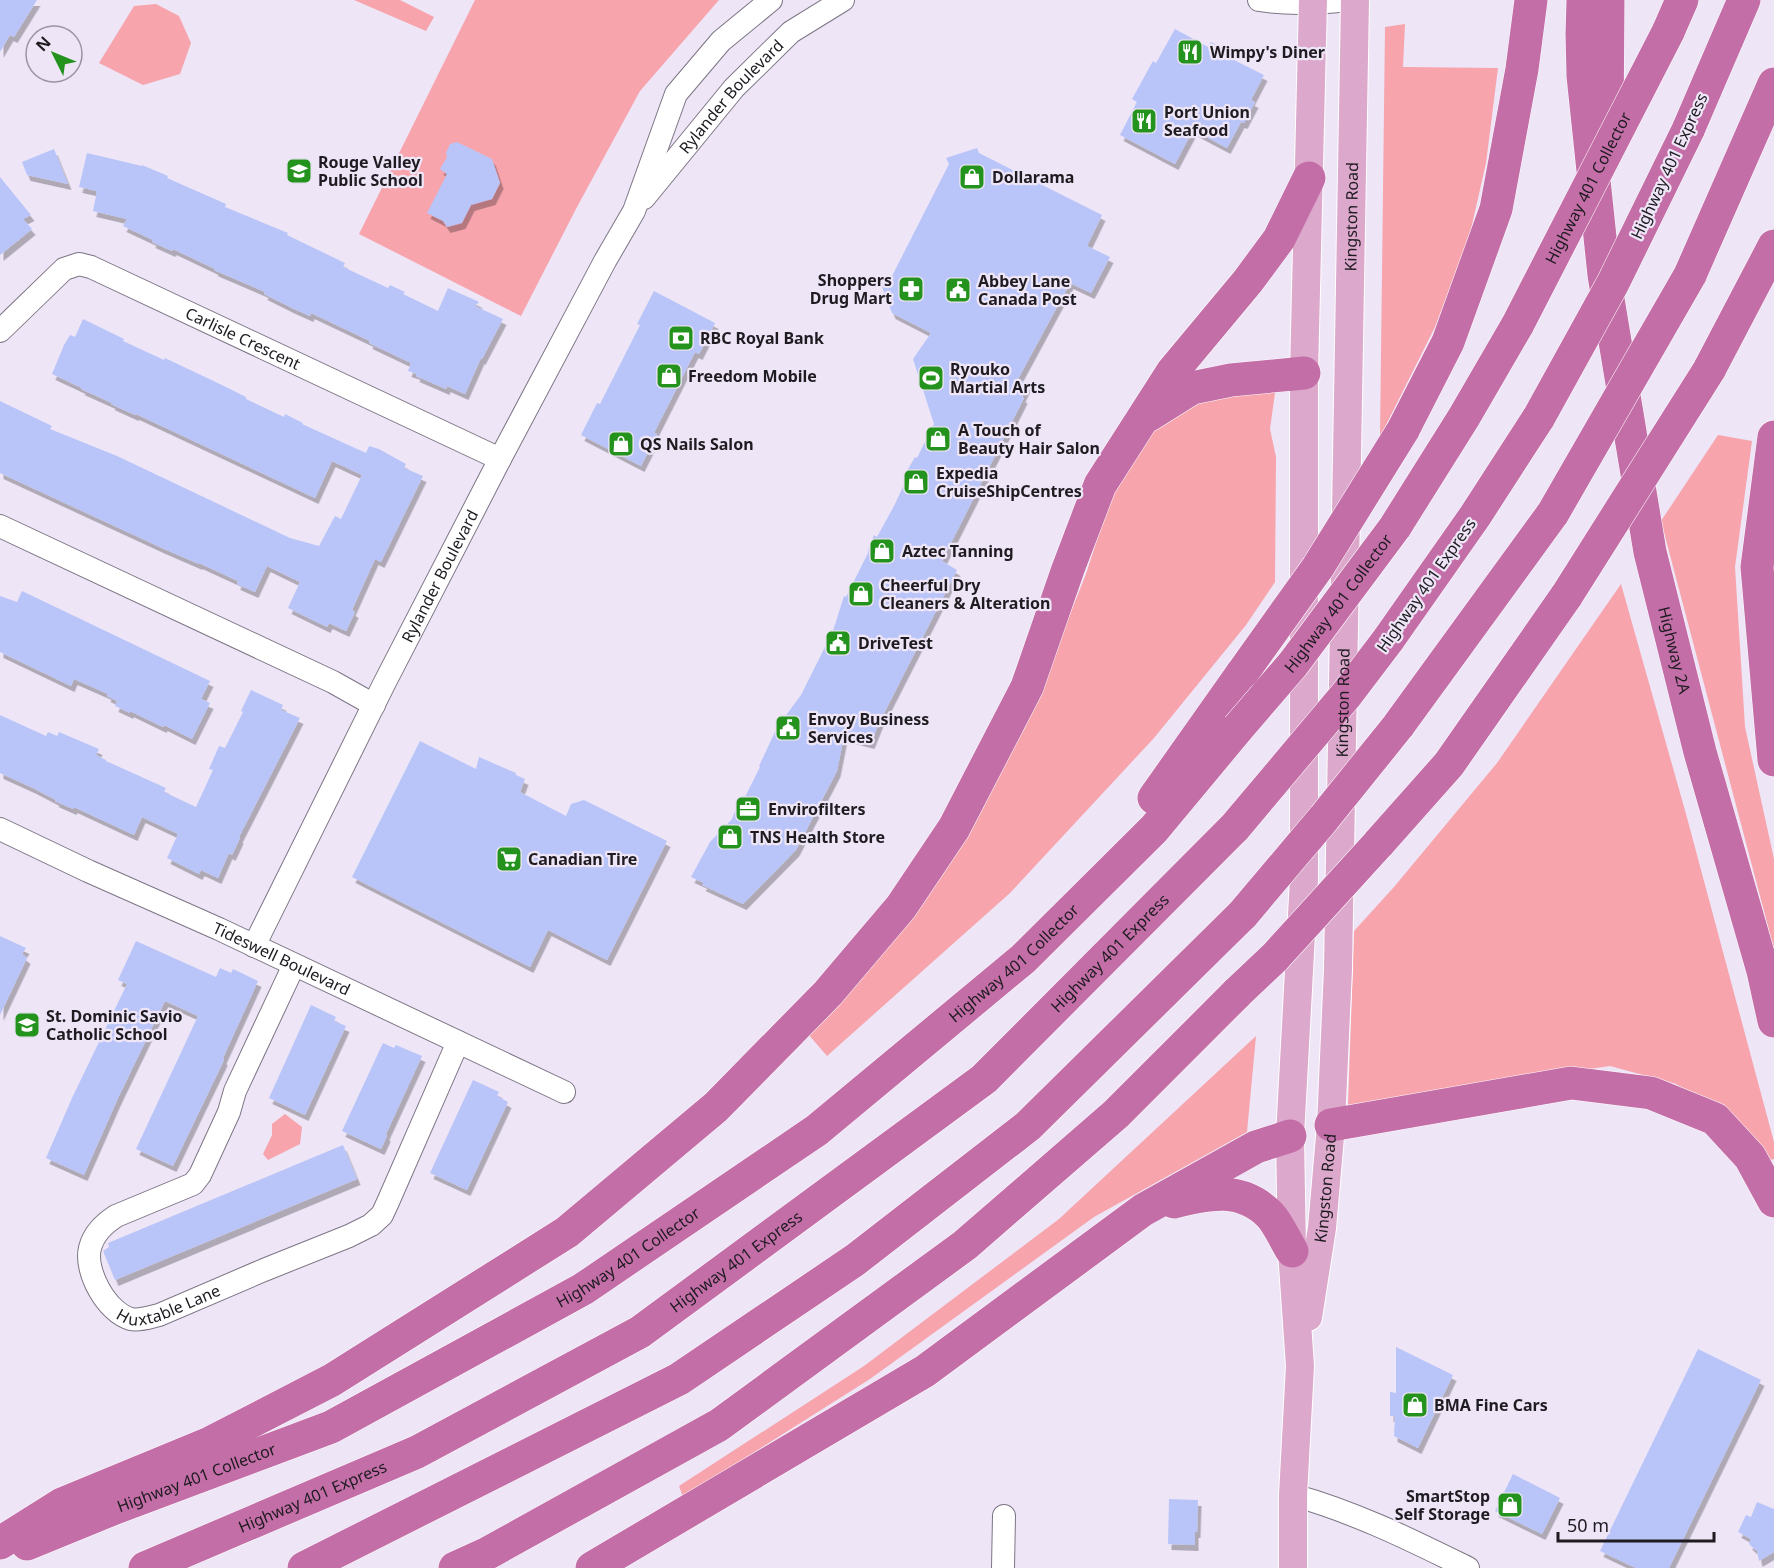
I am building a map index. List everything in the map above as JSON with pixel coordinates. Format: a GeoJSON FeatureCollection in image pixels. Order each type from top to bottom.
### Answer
{"type":"FeatureCollection","features":[{"type":"Feature","properties":{"kind":"highway"},"geometry":{"type":"LineString","coordinates":[[1023,959],[1153,800],[1318,567],[1402,430],[1448,342],[1496,209],[1522,69],[1531,0]]}},
{"type":"Feature","properties":{"kind":"highway"},"geometry":{"type":"LineString","coordinates":[[1583,0],[1583,76],[1604,275]]}},
{"type":"Feature","properties":{"kind":"highway"},"geometry":{"type":"LineString","coordinates":[[1604,275],[1608,0]]}},
{"type":"Feature","properties":{"kind":"highway","name":"Highway 401 Collector"},"geometry":{"type":"LineString","coordinates":[[0,1551],[29,1544],[115,1508],[331,1427],[583,1289],[817,1130],[1023,959],[1154,829],[1293,664],[1395,526],[1464,417],[1518,324],[1668,32],[1682,0]]}},
{"type":"Feature","properties":{"kind":"highway","name":"Highway 401 Express"},"geometry":{"type":"LineString","coordinates":[[145,1568],[417,1452],[640,1332],[984,1079],[1235,827],[1347,694],[1388,640],[1475,516],[1539,417],[1613,283],[1688,130],[1744,0]]}},
{"type":"Feature","properties":{"kind":"highway"},"geometry":{"type":"LineString","coordinates":[[304,1568],[679,1379],[855,1260],[1028,1126],[1243,914],[1398,726],[1553,513],[1690,275],[1774,84]]}},
{"type":"Feature","properties":{"kind":"highway"},"geometry":{"type":"LineString","coordinates":[[0,1543],[62,1504],[210,1443],[332,1380],[567,1232],[716,1107],[828,993],[901,907],[954,828],[1027,687],[1100,485],[1173,371],[1248,281],[1279,239],[1309,178]]}},
{"type":"Feature","properties":{"kind":"highway"},"geometry":{"type":"LineString","coordinates":[[455,1568],[488,1553],[719,1425],[965,1245],[1116,1114],[1275,957],[1449,764],[1567,595],[1709,370],[1774,246]]}},
{"type":"Feature","properties":{"kind":"highway","name":"Highway 2A"},"geometry":{"type":"LineString","coordinates":[[1604,275],[1650,552],[1700,752],[1763,971],[1774,1021]]}},
{"type":"Feature","properties":{"kind":"highway"},"geometry":{"type":"LineString","coordinates":[[1140,421],[1192,388],[1231,380],[1304,373]]}},
{"type":"Feature","properties":{"kind":"highway"},"geometry":{"type":"LineString","coordinates":[[1774,437],[1756,567],[1774,760]]}},
{"type":"Feature","properties":{"kind":"highway"},"geometry":{"type":"LineString","coordinates":[[1330,1125],[1571,1083],[1651,1093],[1715,1119],[1750,1157],[1774,1201]]}},
{"type":"Feature","properties":{"kind":"highway"},"geometry":{"type":"LineString","coordinates":[[592,1568],[925,1371],[1143,1210],[1256,1147],[1290,1136]]}},
{"type":"Feature","properties":{"kind":"highway"},"geometry":{"type":"LineString","coordinates":[[1143,1210],[1204,1194],[1235,1195],[1259,1205],[1272,1217],[1292,1251]]}},
{"type":"Feature","properties":{"kind":"main road","name":"Kingston Road"},"geometry":{"type":"LineString","coordinates":[[1299,1366],[1322,1228],[1330,1125],[1338,957],[1355,0]]}},
{"type":"Feature","properties":{"kind":"main road","name":"Kingston Road"},"geometry":{"type":"LineString","coordinates":[[1293,1568],[1293,1495],[1299,1366],[1292,1251],[1290,1136],[1304,879],[1304,373],[1313,2]]}},
{"type":"Feature","properties":{"kind":"main road"},"geometry":{"type":"LineString","coordinates":[[1304,373],[1349,371]]}},
{"type":"Feature","properties":{"kind":"main road"},"geometry":{"type":"LineString","coordinates":[[1290,1136],[1330,1125]]}},
{"type":"Feature","properties":{"kind":"street","name":"Rylander Boulevard"},"geometry":{"type":"LineString","coordinates":[[634,211],[676,94],[722,41],[771,0]]}},
{"type":"Feature","properties":{"kind":"street","name":"Rylander Boulevard"},"geometry":{"type":"LineString","coordinates":[[254,946],[384,684],[500,459],[634,211],[734,88],[791,32],[843,0]]}},
{"type":"Feature","properties":{"kind":"street"},"geometry":{"type":"LineString","coordinates":[[1259,0],[1275,3],[1349,0]]}},
{"type":"Feature","properties":{"kind":"street","name":"Carlisle Crescent"},"geometry":{"type":"LineString","coordinates":[[0,331],[64,269],[79,264],[102,272],[500,459]]}},
{"type":"Feature","properties":{"kind":"street"},"geometry":{"type":"LineString","coordinates":[[0,526],[333,682],[374,705]]}},
{"type":"Feature","properties":{"kind":"street","name":"Tideswell Boulevard"},"geometry":{"type":"LineString","coordinates":[[0,829],[564,1092]]}},
{"type":"Feature","properties":{"kind":"street","name":"Huxtable Lane"},"geometry":{"type":"LineString","coordinates":[[294,965],[240,1080],[229,1112],[200,1175],[193,1184],[116,1216],[104,1224],[95,1235],[90,1249],[89,1262],[95,1281],[105,1299],[131,1319],[159,1315],[371,1225],[382,1215],[458,1042]]}},
{"type":"Feature","properties":{"kind":"street"},"geometry":{"type":"LineString","coordinates":[[1293,1495],[1369,1520],[1468,1568]]}},
{"type":"Feature","properties":{"kind":"street"},"geometry":{"type":"LineString","coordinates":[[1004,1516],[1004,1568]]}},
{"type":"Feature","properties":{"kind":"shaded area"},"geometry":{"type":"Polygon","coordinates":[[[354,0],[400,0],[434,17],[426,31],[354,0]]]}},
{"type":"Feature","properties":{"kind":"shaded area"},"geometry":{"type":"Polygon","coordinates":[[[475,0],[719,0],[640,91],[521,316],[359,234],[475,0]]]}},
{"type":"Feature","properties":{"kind":"shaded area"},"geometry":{"type":"Polygon","coordinates":[[[156,4],[179,16],[191,43],[180,74],[143,85],[99,63],[134,6],[156,4]]]}},
{"type":"Feature","properties":{"kind":"shaded area"},"geometry":{"type":"Polygon","coordinates":[[[1405,24],[1403,67],[1498,68],[1486,163],[1469,238],[1435,327],[1380,437],[1385,27],[1405,24]]]}},
{"type":"Feature","properties":{"kind":"shaded area"},"geometry":{"type":"Polygon","coordinates":[[[1223,391],[1275,393],[1270,429],[1276,457],[1275,582],[1246,625],[1154,738],[1010,893],[827,1056],[808,1034],[919,900],[1025,728],[1086,574],[1112,493],[1146,435],[1171,409],[1223,391]]]}},
{"type":"Feature","properties":{"kind":"shaded area"},"geometry":{"type":"Polygon","coordinates":[[[1718,435],[1752,441],[1735,567],[1745,727],[1774,859],[1774,949],[1661,521],[1718,435]]]}},
{"type":"Feature","properties":{"kind":"shaded area"},"geometry":{"type":"Polygon","coordinates":[[[1621,584],[1686,814],[1774,1142],[1774,1159],[1765,1161],[1718,1110],[1676,1084],[1610,1066],[1348,1105],[1354,931],[1394,887],[1497,763],[1621,584]]]}},
{"type":"Feature","properties":{"kind":"shaded area"},"geometry":{"type":"Polygon","coordinates":[[[1256,1036],[1247,1132],[1094,1217],[870,1379],[683,1497],[679,1486],[864,1366],[1059,1219],[1256,1036]]]}},
{"type":"Feature","properties":{"kind":"shaded area"},"geometry":{"type":"Polygon","coordinates":[[[285,1114],[302,1127],[300,1144],[268,1160],[263,1154],[272,1135],[272,1124],[285,1114]]]}},
{"type":"Feature","properties":{"kind":"building"},"geometry":{"type":"Polygon","coordinates":[[[0,0],[37,0],[14,37],[10,35],[0,52],[0,0]]]}},
{"type":"Feature","properties":{"kind":"building"},"geometry":{"type":"Polygon","coordinates":[[[1175,29],[1208,47],[1211,42],[1232,53],[1230,58],[1264,75],[1251,100],[1255,102],[1227,148],[1193,130],[1175,164],[1120,135],[1137,102],[1132,99],[1153,61],[1156,63],[1175,29]]]}},
{"type":"Feature","properties":{"kind":"building"},"geometry":{"type":"Polygon","coordinates":[[[457,142],[492,159],[500,183],[492,199],[471,205],[462,223],[447,227],[443,221],[427,213],[447,174],[440,169],[447,157],[446,153],[450,144],[457,142]]]}},
{"type":"Feature","properties":{"kind":"building"},"geometry":{"type":"Polygon","coordinates":[[[977,148],[979,153],[1102,215],[1087,246],[1110,257],[1091,293],[1070,283],[1018,379],[1028,384],[1022,396],[1024,398],[942,561],[957,570],[871,743],[844,736],[837,771],[796,850],[743,904],[702,885],[704,883],[691,877],[710,842],[732,819],[738,803],[743,796],[745,797],[760,767],[782,717],[784,718],[801,695],[833,631],[844,596],[846,597],[869,551],[874,535],[877,537],[894,506],[910,472],[907,471],[915,457],[917,458],[934,424],[913,359],[931,333],[892,313],[881,284],[889,282],[949,164],[946,158],[977,148]]]}},
{"type":"Feature","properties":{"kind":"building"},"geometry":{"type":"Polygon","coordinates":[[[54,149],[68,184],[27,175],[22,162],[54,149]]]}},
{"type":"Feature","properties":{"kind":"building"},"geometry":{"type":"Polygon","coordinates":[[[87,153],[142,165],[168,176],[167,178],[226,204],[225,207],[288,233],[287,235],[345,263],[343,267],[388,288],[390,285],[438,311],[448,288],[479,302],[475,306],[503,319],[481,358],[465,394],[447,386],[446,389],[416,376],[417,374],[408,371],[411,363],[369,343],[370,341],[311,313],[310,316],[292,308],[264,294],[265,292],[173,249],[172,251],[152,242],[153,240],[123,226],[127,219],[93,211],[97,191],[79,187],[87,153]]]}},
{"type":"Feature","properties":{"kind":"building"},"geometry":{"type":"Polygon","coordinates":[[[0,177],[31,215],[23,219],[32,229],[0,255],[0,177]]]}},
{"type":"Feature","properties":{"kind":"building"},"geometry":{"type":"Polygon","coordinates":[[[654,291],[715,323],[699,354],[695,352],[654,433],[657,434],[641,466],[581,435],[597,403],[600,404],[640,325],[637,324],[654,291]]]}},
{"type":"Feature","properties":{"kind":"building"},"geometry":{"type":"Polygon","coordinates":[[[83,319],[124,339],[123,341],[164,360],[165,358],[284,417],[285,414],[366,453],[369,446],[379,449],[406,464],[404,468],[423,476],[381,562],[375,559],[352,610],[355,612],[346,631],[329,623],[327,627],[288,608],[300,582],[267,566],[255,592],[237,584],[238,581],[0,473],[0,401],[52,426],[50,429],[117,456],[290,538],[319,546],[335,516],[341,519],[362,475],[332,461],[315,498],[111,404],[52,374],[64,345],[70,335],[75,337],[83,319]]]}},
{"type":"Feature","properties":{"kind":"building"},"geometry":{"type":"Polygon","coordinates":[[[22,591],[210,681],[201,699],[210,703],[192,739],[164,725],[163,727],[115,706],[117,701],[107,696],[108,694],[74,679],[71,686],[0,652],[0,596],[17,602],[22,591]]]}},
{"type":"Feature","properties":{"kind":"building"},"geometry":{"type":"Polygon","coordinates":[[[251,690],[283,705],[281,710],[300,718],[232,855],[229,853],[218,878],[201,870],[199,874],[167,858],[178,834],[142,817],[134,835],[74,807],[73,809],[55,801],[0,773],[0,715],[46,736],[48,732],[57,736],[59,732],[99,749],[96,755],[106,761],[166,788],[164,792],[196,807],[213,770],[209,769],[219,746],[225,748],[251,690]]]}},
{"type":"Feature","properties":{"kind":"building","name":"Canadian Tire"},"geometry":{"type":"Polygon","coordinates":[[[420,741],[476,769],[479,757],[516,773],[525,779],[520,792],[566,816],[571,804],[584,800],[667,841],[607,960],[548,930],[530,967],[352,877],[420,741]]]}},
{"type":"Feature","properties":{"kind":"building"},"geometry":{"type":"Polygon","coordinates":[[[0,936],[26,948],[22,954],[27,958],[0,1015],[0,936]]]}},
{"type":"Feature","properties":{"kind":"building"},"geometry":{"type":"Polygon","coordinates":[[[136,941],[216,977],[220,968],[231,973],[233,969],[258,981],[224,1060],[173,1166],[136,1149],[198,1016],[165,1001],[84,1175],[46,1158],[127,984],[118,980],[136,941]]]}},
{"type":"Feature","properties":{"kind":"building"},"geometry":{"type":"Polygon","coordinates":[[[311,1005],[336,1017],[334,1021],[346,1026],[305,1115],[269,1098],[311,1005]]]}},
{"type":"Feature","properties":{"kind":"building"},"geometry":{"type":"Polygon","coordinates":[[[383,1043],[394,1048],[396,1045],[422,1056],[381,1149],[342,1131],[383,1043]]]}},
{"type":"Feature","properties":{"kind":"building"},"geometry":{"type":"Polygon","coordinates":[[[473,1080],[499,1092],[497,1096],[508,1102],[467,1190],[430,1173],[473,1080]]]}},
{"type":"Feature","properties":{"kind":"building"},"geometry":{"type":"Polygon","coordinates":[[[343,1145],[357,1179],[115,1280],[103,1251],[109,1247],[108,1243],[343,1145]]]}},
{"type":"Feature","properties":{"kind":"building","name":"BMA Fine Cars"},"geometry":{"type":"Polygon","coordinates":[[[1396,1347],[1453,1375],[1418,1448],[1394,1436],[1395,1416],[1390,1416],[1390,1392],[1396,1393],[1396,1347]]]}},
{"type":"Feature","properties":{"kind":"building"},"geometry":{"type":"Polygon","coordinates":[[[1698,1349],[1761,1380],[1669,1568],[1636,1568],[1600,1551],[1698,1349]]]}},
{"type":"Feature","properties":{"kind":"building"},"geometry":{"type":"Polygon","coordinates":[[[1513,1474],[1560,1498],[1542,1534],[1495,1511],[1513,1474]]]}},
{"type":"Feature","properties":{"kind":"building"},"geometry":{"type":"Polygon","coordinates":[[[1169,1499],[1198,1500],[1195,1545],[1168,1544],[1169,1499]]]}},
{"type":"Feature","properties":{"kind":"building"},"geometry":{"type":"Polygon","coordinates":[[[1757,1502],[1774,1509],[1774,1552],[1759,1561],[1757,1551],[1749,1544],[1751,1539],[1738,1532],[1746,1515],[1751,1517],[1757,1502]]]}},
{"type":"Feature","properties":{"kind":"place","name":"Wimpy's Diner"},"geometry":{"type":"Point","coordinates":[1190,52]}},
{"type":"Feature","properties":{"kind":"place","name":"Port Union Seafood"},"geometry":{"type":"Point","coordinates":[1144,121]}},
{"type":"Feature","properties":{"kind":"place","name":"Rouge Valley Public School"},"geometry":{"type":"Point","coordinates":[299,171]}},
{"type":"Feature","properties":{"kind":"place","name":"Dollarama"},"geometry":{"type":"Point","coordinates":[972,177]}},
{"type":"Feature","properties":{"kind":"place","name":"Shoppers Drug Mart"},"geometry":{"type":"Point","coordinates":[911,289]}},
{"type":"Feature","properties":{"kind":"place","name":"Abbey Lane Canada Post"},"geometry":{"type":"Point","coordinates":[958,290]}},
{"type":"Feature","properties":{"kind":"place","name":"RBC Royal Bank"},"geometry":{"type":"Point","coordinates":[681,338]}},
{"type":"Feature","properties":{"kind":"place","name":"Freedom Mobile"},"geometry":{"type":"Point","coordinates":[669,376]}},
{"type":"Feature","properties":{"kind":"place","name":"Ryouko Martial Arts"},"geometry":{"type":"Point","coordinates":[931,378]}},
{"type":"Feature","properties":{"kind":"place","name":"A Touch of Beauty Hair Salon"},"geometry":{"type":"Point","coordinates":[938,439]}},
{"type":"Feature","properties":{"kind":"place","name":"QS Nails Salon"},"geometry":{"type":"Point","coordinates":[621,444]}},
{"type":"Feature","properties":{"kind":"place","name":"Expedia CruiseShipCentres"},"geometry":{"type":"Point","coordinates":[916,482]}},
{"type":"Feature","properties":{"kind":"place","name":"Aztec Tanning"},"geometry":{"type":"Point","coordinates":[882,551]}},
{"type":"Feature","properties":{"kind":"place","name":"Cheerful Dry Cleaners & Alteration"},"geometry":{"type":"Point","coordinates":[861,594]}},
{"type":"Feature","properties":{"kind":"place","name":"DriveTest"},"geometry":{"type":"Point","coordinates":[838,643]}},
{"type":"Feature","properties":{"kind":"place","name":"Envoy Business Services"},"geometry":{"type":"Point","coordinates":[788,728]}},
{"type":"Feature","properties":{"kind":"place","name":"Envirofilters"},"geometry":{"type":"Point","coordinates":[748,809]}},
{"type":"Feature","properties":{"kind":"place","name":"TNS Health Store"},"geometry":{"type":"Point","coordinates":[730,837]}},
{"type":"Feature","properties":{"kind":"place","name":"Canadian Tire"},"geometry":{"type":"Point","coordinates":[509,859]}},
{"type":"Feature","properties":{"kind":"place","name":"St. Dominic Savio Catholic School"},"geometry":{"type":"Point","coordinates":[27,1025]}},
{"type":"Feature","properties":{"kind":"place","name":"BMA Fine Cars"},"geometry":{"type":"Point","coordinates":[1415,1405]}},
{"type":"Feature","properties":{"kind":"place","name":"SmartStop Self Storage"},"geometry":{"type":"Point","coordinates":[1510,1505]}}]}
